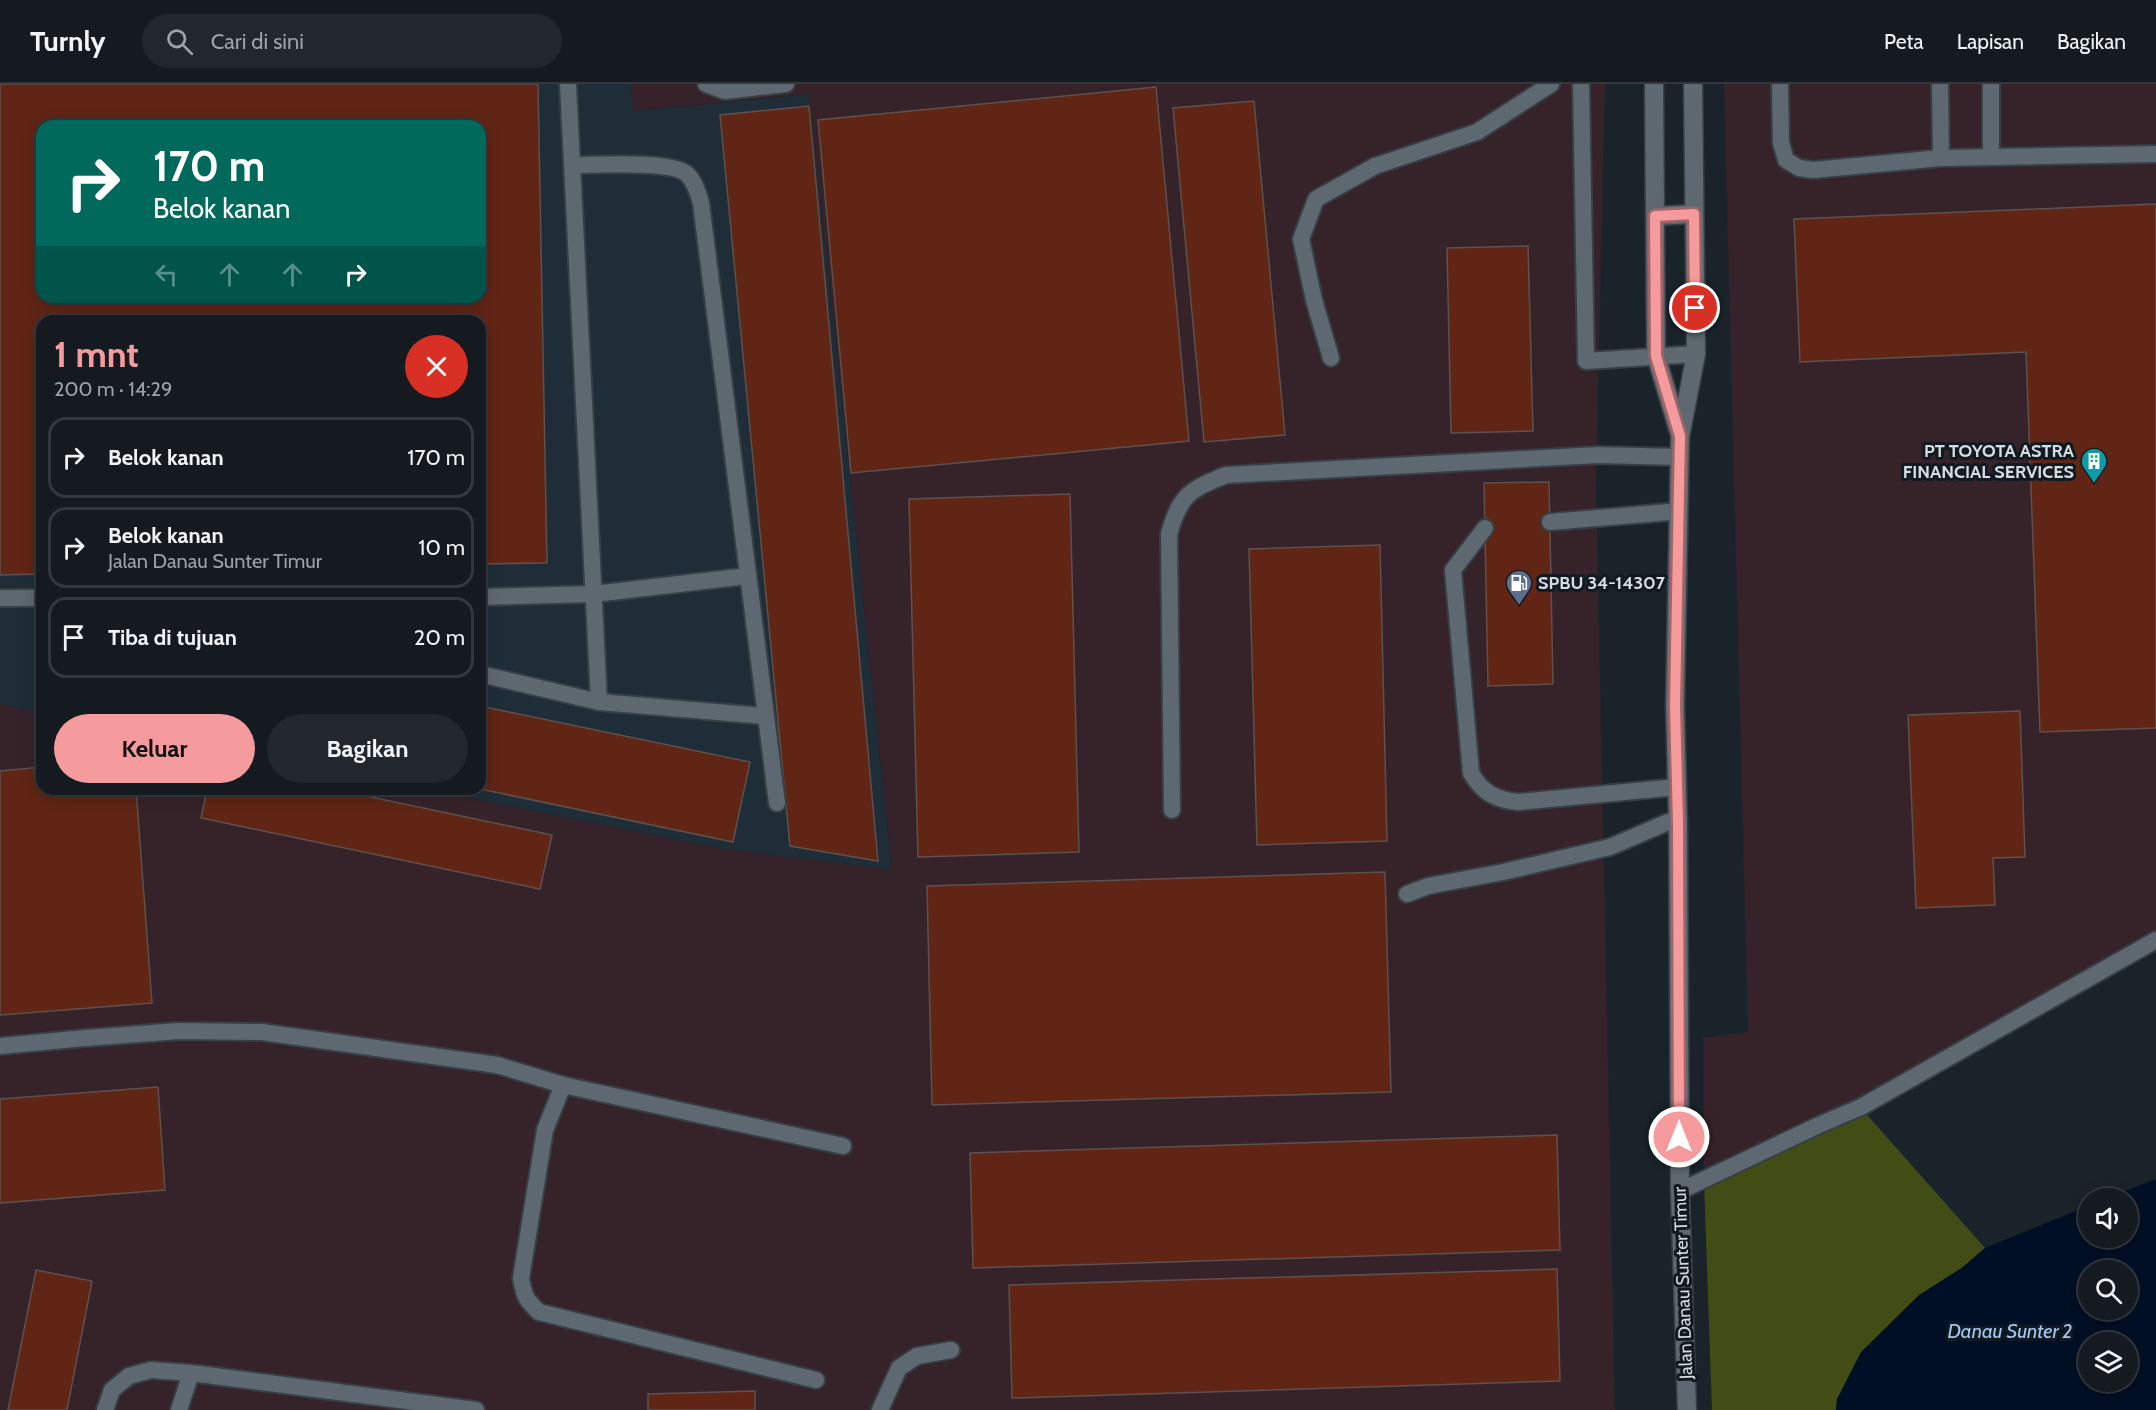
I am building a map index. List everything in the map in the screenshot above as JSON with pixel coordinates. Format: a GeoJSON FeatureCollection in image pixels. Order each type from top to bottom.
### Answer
{"type":"FeatureCollection","features":[{"type":"Feature","properties":{"kind":"main road","name":"Jalan Danau Sunter Timur"},"geometry":{"type":"LineString","coordinates":[[1654,84],[1656,356],[1680,436]]}},
{"type":"Feature","properties":{"kind":"main road","name":"Jalan Danau Sunter Timur"},"geometry":{"type":"LineString","coordinates":[[1687,1410],[1680,1191],[1675,706],[1680,436],[1696,354],[1693,84]]}},
{"type":"Feature","properties":{"kind":"main road"},"geometry":{"type":"LineString","coordinates":[[1655,216],[1694,214]]}},
{"type":"Feature","properties":{"kind":"lane"},"geometry":{"type":"LineString","coordinates":[[568,84],[599,702]]}},
{"type":"Feature","properties":{"kind":"lane"},"geometry":{"type":"LineString","coordinates":[[706,84],[725,91],[786,84]]}},
{"type":"Feature","properties":{"kind":"lane"},"geometry":{"type":"LineString","coordinates":[[1331,358],[1314,300],[1301,239],[1316,199],[1375,166],[1477,132],[1551,84]]}},
{"type":"Feature","properties":{"kind":"lane"},"geometry":{"type":"LineString","coordinates":[[1581,84],[1586,361],[1696,354]]}},
{"type":"Feature","properties":{"kind":"lane"},"geometry":{"type":"LineString","coordinates":[[1780,84],[1780,143],[1786,160],[1799,168],[1813,170],[1941,158],[2156,154]]}},
{"type":"Feature","properties":{"kind":"lane"},"geometry":{"type":"LineString","coordinates":[[1940,84],[1941,158]]}},
{"type":"Feature","properties":{"kind":"lane"},"geometry":{"type":"LineString","coordinates":[[1991,84],[1991,157]]}},
{"type":"Feature","properties":{"kind":"lane"},"geometry":{"type":"LineString","coordinates":[[572,165],[647,165],[673,168],[686,173],[696,188],[701,203],[777,803]]}},
{"type":"Feature","properties":{"kind":"lane"},"geometry":{"type":"LineString","coordinates":[[1172,810],[1169,534],[1175,513],[1186,495],[1226,475],[1598,455],[1680,457]]}},
{"type":"Feature","properties":{"kind":"lane"},"geometry":{"type":"LineString","coordinates":[[1550,522],[1669,512],[1679,514]]}},
{"type":"Feature","properties":{"kind":"lane"},"geometry":{"type":"LineString","coordinates":[[1485,528],[1453,570],[1472,773],[1477,783],[1496,798],[1518,802],[1677,787]]}},
{"type":"Feature","properties":{"kind":"lane"},"geometry":{"type":"LineString","coordinates":[[486,597],[594,594],[747,576]]}},
{"type":"Feature","properties":{"kind":"lane"},"geometry":{"type":"LineString","coordinates":[[0,598],[36,598]]}},
{"type":"Feature","properties":{"kind":"lane"},"geometry":{"type":"LineString","coordinates":[[486,675],[599,702],[765,716]]}},
{"type":"Feature","properties":{"kind":"lane"},"geometry":{"type":"LineString","coordinates":[[1407,894],[1428,886],[1503,872],[1610,846],[1668,822],[1678,823]]}},
{"type":"Feature","properties":{"kind":"lane"},"geometry":{"type":"LineString","coordinates":[[1680,1191],[1862,1107],[2156,940]]}},
{"type":"Feature","properties":{"kind":"lane"},"geometry":{"type":"LineString","coordinates":[[0,1046],[179,1031],[261,1032],[497,1065],[562,1085],[843,1146]]}},
{"type":"Feature","properties":{"kind":"lane"},"geometry":{"type":"LineString","coordinates":[[562,1085],[545,1130],[521,1278],[524,1295],[532,1306],[540,1312],[816,1380]]}},
{"type":"Feature","properties":{"kind":"lane"},"geometry":{"type":"LineString","coordinates":[[880,1410],[899,1368],[918,1356],[951,1350]]}},
{"type":"Feature","properties":{"kind":"lane"},"geometry":{"type":"LineString","coordinates":[[105,1410],[112,1390],[129,1376],[151,1370],[191,1373],[476,1410]]}},
{"type":"Feature","properties":{"kind":"lane"},"geometry":{"type":"LineString","coordinates":[[179,1410],[191,1373]]}},
{"type":"Feature","properties":{"kind":"shaded area"},"geometry":{"type":"Polygon","coordinates":[[[0,84],[630,84],[635,111],[809,94],[892,871],[717,848],[454,795],[486,795],[486,315],[36,315],[36,712],[0,704],[0,84]]]}},
{"type":"Feature","properties":{"kind":"shaded area"},"geometry":{"type":"Polygon","coordinates":[[[630,84],[1605,84],[1596,484],[1615,1410],[0,1410],[0,704],[36,712],[36,795],[454,795],[717,848],[892,870],[809,94],[634,111],[630,84]]]}},
{"type":"Feature","properties":{"kind":"shaded area"},"geometry":{"type":"Polygon","coordinates":[[[1724,84],[2156,84],[2156,937],[1861,1107],[1704,1182],[1703,1038],[1748,1032],[1724,84]]]}},
{"type":"Feature","properties":{"kind":"green space"},"geometry":{"type":"Polygon","coordinates":[[[1861,1108],[1985,1248],[1963,1267],[1837,1399],[1836,1410],[1712,1410],[1704,1182],[1861,1108]]]}},
{"type":"Feature","properties":{"kind":"water","name":"Danau Sunter 2"},"geometry":{"type":"Polygon","coordinates":[[[2156,1179],[2156,1410],[1836,1410],[1837,1399],[1861,1352],[1919,1295],[1963,1267],[1985,1248],[2078,1210],[2078,1248],[2138,1248],[2138,1188],[2133,1188],[2156,1179]]]}},
{"type":"Feature","properties":{"kind":"building"},"geometry":{"type":"Polygon","coordinates":[[[0,84],[538,84],[547,563],[486,564],[486,315],[36,315],[36,574],[0,575],[0,84]]]}},
{"type":"Feature","properties":{"kind":"building"},"geometry":{"type":"Polygon","coordinates":[[[1156,87],[1189,441],[851,473],[818,120],[1156,87]]]}},
{"type":"Feature","properties":{"kind":"building"},"geometry":{"type":"Polygon","coordinates":[[[1254,101],[1285,435],[1204,442],[1173,108],[1254,101]]]}},
{"type":"Feature","properties":{"kind":"building"},"geometry":{"type":"Polygon","coordinates":[[[809,106],[878,861],[790,846],[720,115],[809,106]]]}},
{"type":"Feature","properties":{"kind":"building","name":"PT TOYOTA ASTRA FINANCIAL SERVICES"},"geometry":{"type":"Polygon","coordinates":[[[2156,204],[2156,728],[2040,732],[2026,352],[1800,362],[1794,219],[2156,204]]]}},
{"type":"Feature","properties":{"kind":"building"},"geometry":{"type":"Polygon","coordinates":[[[1528,246],[1533,431],[1451,433],[1447,248],[1528,246]]]}},
{"type":"Feature","properties":{"kind":"building","name":"SPBU 34-14307"},"geometry":{"type":"Polygon","coordinates":[[[1549,482],[1553,684],[1488,686],[1484,483],[1549,482]]]}},
{"type":"Feature","properties":{"kind":"building"},"geometry":{"type":"Polygon","coordinates":[[[1070,494],[1079,852],[918,857],[909,499],[1070,494]]]}},
{"type":"Feature","properties":{"kind":"building"},"geometry":{"type":"Polygon","coordinates":[[[1380,545],[1387,841],[1257,845],[1249,549],[1380,545]]]}},
{"type":"Feature","properties":{"kind":"building"},"geometry":{"type":"Polygon","coordinates":[[[486,707],[750,762],[733,842],[486,790],[486,707]]]}},
{"type":"Feature","properties":{"kind":"building"},"geometry":{"type":"Polygon","coordinates":[[[2020,711],[2025,857],[1993,858],[1995,905],[1916,908],[1908,715],[2020,711]]]}},
{"type":"Feature","properties":{"kind":"building"},"geometry":{"type":"Polygon","coordinates":[[[36,768],[36,795],[136,795],[152,1003],[0,1015],[0,771],[36,768]]]}},
{"type":"Feature","properties":{"kind":"building"},"geometry":{"type":"Polygon","coordinates":[[[206,795],[362,795],[552,835],[540,889],[201,818],[206,795]]]}},
{"type":"Feature","properties":{"kind":"building"},"geometry":{"type":"Polygon","coordinates":[[[1385,872],[1391,1092],[932,1105],[927,886],[1385,872]]]}},
{"type":"Feature","properties":{"kind":"building"},"geometry":{"type":"Polygon","coordinates":[[[158,1087],[165,1190],[0,1203],[0,1099],[158,1087]]]}},
{"type":"Feature","properties":{"kind":"building"},"geometry":{"type":"Polygon","coordinates":[[[1557,1135],[1560,1250],[973,1268],[970,1153],[1557,1135]]]}},
{"type":"Feature","properties":{"kind":"building"},"geometry":{"type":"Polygon","coordinates":[[[1557,1269],[1560,1381],[1012,1398],[1009,1285],[1557,1269]]]}},
{"type":"Feature","properties":{"kind":"building"},"geometry":{"type":"Polygon","coordinates":[[[36,1270],[92,1281],[67,1410],[8,1410],[36,1270]]]}},
{"type":"Feature","properties":{"kind":"building"},"geometry":{"type":"Polygon","coordinates":[[[755,1391],[755,1410],[648,1410],[648,1394],[755,1391]]]}},
{"type":"Feature","properties":{"kind":"place","name":"PT TOYOTA ASTRA FINANCIAL SERVICES"},"geometry":{"type":"Point","coordinates":[2094,484]}},
{"type":"Feature","properties":{"kind":"place","name":"SPBU 34-14307"},"geometry":{"type":"Point","coordinates":[1519,606]}},
{"type":"Feature","properties":{"kind":"route"},"geometry":{"type":"LineString","coordinates":[[1679,1137],[1678,823],[1675,706],[1680,436],[1656,356],[1655,216],[1694,214],[1695,308]]}}]}
